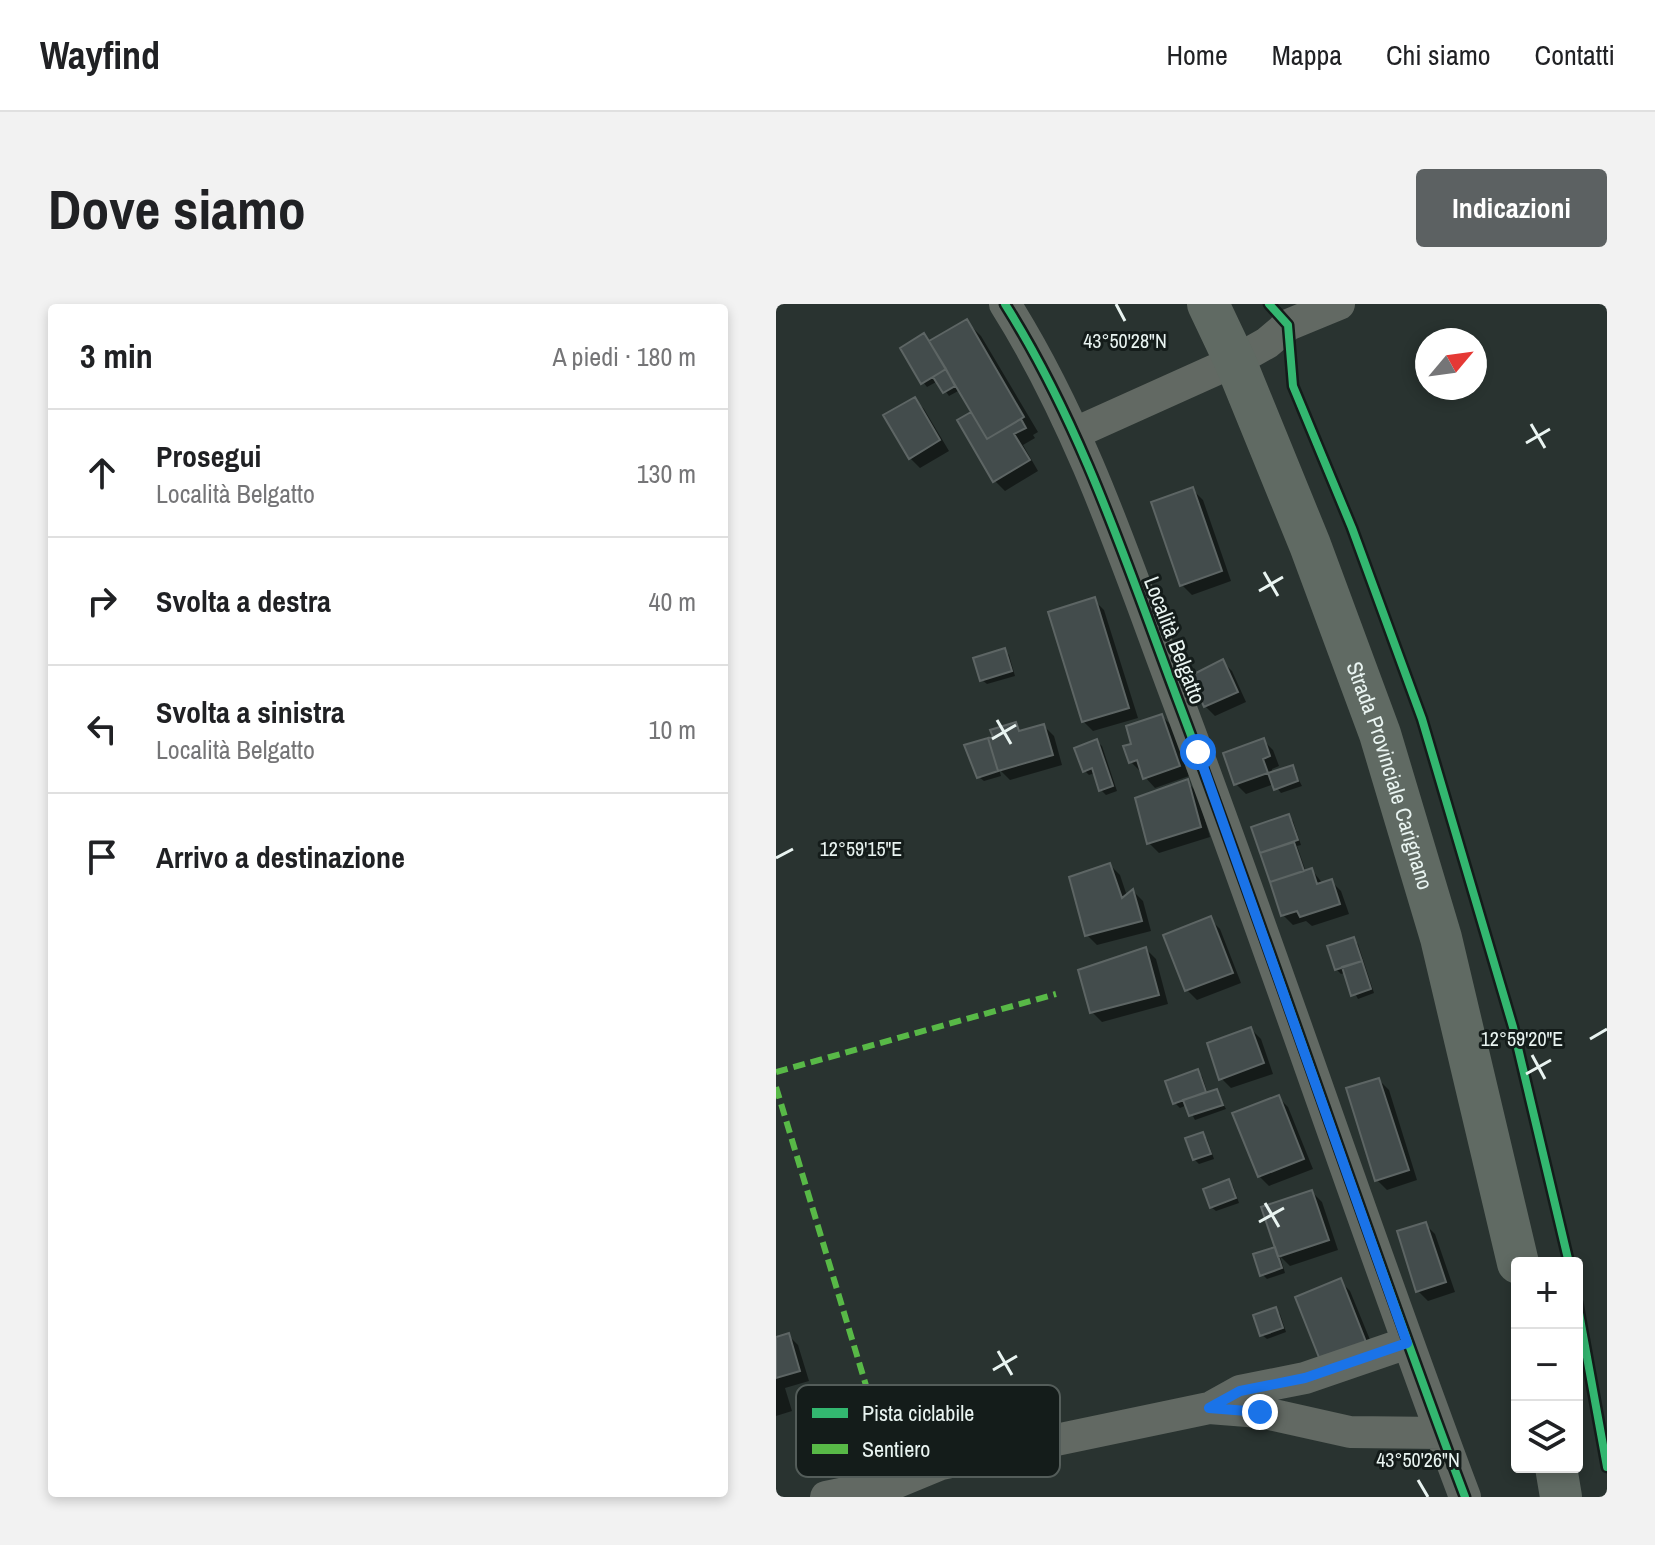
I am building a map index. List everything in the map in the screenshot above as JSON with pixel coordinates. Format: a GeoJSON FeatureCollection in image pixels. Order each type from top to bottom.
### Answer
{"type":"FeatureCollection","features":[{"type":"Feature","properties":{"kind":"main road","name":"Strada Provinciale Carignano"},"geometry":{"type":"LineString","coordinates":[[1222,332],[1310,545],[1380,734],[1441,938],[1517,1257]]}},
{"type":"Feature","properties":{"kind":"main road"},"geometry":{"type":"LineString","coordinates":[[1557,1473],[1561,1497]]}},
{"type":"Feature","properties":{"kind":"street","name":"Località Belgatto"},"geometry":{"type":"LineString","coordinates":[[1005,304],[1075,433],[1203,767],[1407,1343],[1465,1497]]}},
{"type":"Feature","properties":{"kind":"street"},"geometry":{"type":"LineString","coordinates":[[1075,433],[1222,332],[1267,343],[1288,325],[1339,304]]}},
{"type":"Feature","properties":{"kind":"street"},"geometry":{"type":"LineString","coordinates":[[1209,1408],[1240,1391],[1305,1378],[1407,1343]]}},
{"type":"Feature","properties":{"kind":"street"},"geometry":{"type":"LineString","coordinates":[[1060,1439],[1209,1408],[1260,1412],[1350,1432],[1441,1433]]}},
{"type":"Feature","properties":{"kind":"street"},"geometry":{"type":"LineString","coordinates":[[826,1497],[895,1483],[910,1477]]}},
{"type":"Feature","properties":{"kind":"building"},"geometry":{"type":"Polygon","coordinates":[[[967,319],[1024,417],[987,439],[929,341],[967,319]]]}},
{"type":"Feature","properties":{"kind":"building"},"geometry":{"type":"Polygon","coordinates":[[[924,333],[946,369],[921,384],[900,348],[924,333]]]}},
{"type":"Feature","properties":{"kind":"building"},"geometry":{"type":"Polygon","coordinates":[[[946,369],[955,386],[943,393],[933,377],[946,369]]]}},
{"type":"Feature","properties":{"kind":"building"},"geometry":{"type":"Polygon","coordinates":[[[915,397],[940,440],[909,459],[883,415],[915,397]]]}},
{"type":"Feature","properties":{"kind":"building"},"geometry":{"type":"Polygon","coordinates":[[[971,412],[987,439],[1021,419],[1026,428],[1014,434],[1030,460],[993,482],[957,420],[971,412]]]}},
{"type":"Feature","properties":{"kind":"building"},"geometry":{"type":"Polygon","coordinates":[[[1193,487],[1222,571],[1180,586],[1151,502],[1193,487]]]}},
{"type":"Feature","properties":{"kind":"building"},"geometry":{"type":"Polygon","coordinates":[[[1095,597],[1129,708],[1082,722],[1048,612],[1095,597]]]}},
{"type":"Feature","properties":{"kind":"building"},"geometry":{"type":"Polygon","coordinates":[[[1005,648],[1012,671],[980,681],[973,658],[1005,648]]]}},
{"type":"Feature","properties":{"kind":"building"},"geometry":{"type":"Polygon","coordinates":[[[1223,659],[1238,692],[1204,707],[1190,676],[1223,659]]]}},
{"type":"Feature","properties":{"kind":"building"},"geometry":{"type":"Polygon","coordinates":[[[1162,714],[1180,766],[1143,779],[1137,760],[1129,763],[1123,746],[1131,744],[1126,726],[1162,714]]]}},
{"type":"Feature","properties":{"kind":"building"},"geometry":{"type":"Polygon","coordinates":[[[1016,722],[1019,731],[1044,724],[1053,755],[998,771],[988,738],[993,737],[990,730],[1016,722]]]}},
{"type":"Feature","properties":{"kind":"building"},"geometry":{"type":"Polygon","coordinates":[[[988,738],[998,771],[977,778],[964,745],[988,738]]]}},
{"type":"Feature","properties":{"kind":"building"},"geometry":{"type":"Polygon","coordinates":[[[1264,738],[1270,756],[1263,759],[1268,773],[1234,785],[1223,753],[1264,738]]]}},
{"type":"Feature","properties":{"kind":"building"},"geometry":{"type":"Polygon","coordinates":[[[1097,739],[1113,786],[1099,791],[1092,768],[1083,772],[1074,748],[1097,739]]]}},
{"type":"Feature","properties":{"kind":"building"},"geometry":{"type":"Polygon","coordinates":[[[1293,765],[1298,781],[1274,790],[1268,773],[1293,765]]]}},
{"type":"Feature","properties":{"kind":"building"},"geometry":{"type":"Polygon","coordinates":[[[1188,779],[1201,827],[1147,844],[1135,798],[1188,779]]]}},
{"type":"Feature","properties":{"kind":"building"},"geometry":{"type":"Polygon","coordinates":[[[1289,814],[1298,840],[1260,853],[1251,827],[1289,814]]]}},
{"type":"Feature","properties":{"kind":"building"},"geometry":{"type":"Polygon","coordinates":[[[1294,842],[1304,871],[1270,882],[1260,853],[1294,842]]]}},
{"type":"Feature","properties":{"kind":"building"},"geometry":{"type":"Polygon","coordinates":[[[1110,863],[1122,898],[1133,889],[1142,921],[1085,936],[1069,877],[1110,863]]]}},
{"type":"Feature","properties":{"kind":"building"},"geometry":{"type":"Polygon","coordinates":[[[1312,868],[1317,884],[1332,879],[1340,904],[1300,917],[1297,911],[1281,916],[1270,882],[1312,868]]]}},
{"type":"Feature","properties":{"kind":"building"},"geometry":{"type":"Polygon","coordinates":[[[1211,916],[1233,973],[1185,991],[1163,935],[1211,916]]]}},
{"type":"Feature","properties":{"kind":"building"},"geometry":{"type":"Polygon","coordinates":[[[1354,937],[1362,961],[1335,970],[1327,946],[1354,937]]]}},
{"type":"Feature","properties":{"kind":"building"},"geometry":{"type":"Polygon","coordinates":[[[1146,947],[1159,995],[1090,1013],[1078,970],[1146,947]]]}},
{"type":"Feature","properties":{"kind":"building"},"geometry":{"type":"Polygon","coordinates":[[[1362,961],[1371,989],[1351,996],[1342,967],[1362,961]]]}},
{"type":"Feature","properties":{"kind":"building"},"geometry":{"type":"Polygon","coordinates":[[[1251,1027],[1264,1063],[1219,1080],[1207,1043],[1251,1027]]]}},
{"type":"Feature","properties":{"kind":"building"},"geometry":{"type":"Polygon","coordinates":[[[1198,1069],[1206,1092],[1173,1104],[1165,1081],[1198,1069]]]}},
{"type":"Feature","properties":{"kind":"building"},"geometry":{"type":"Polygon","coordinates":[[[1379,1078],[1409,1170],[1375,1181],[1346,1088],[1379,1078]]]}},
{"type":"Feature","properties":{"kind":"building"},"geometry":{"type":"Polygon","coordinates":[[[1217,1089],[1223,1105],[1189,1116],[1183,1100],[1217,1089]]]}},
{"type":"Feature","properties":{"kind":"building"},"geometry":{"type":"Polygon","coordinates":[[[1279,1095],[1304,1159],[1258,1177],[1232,1113],[1279,1095]]]}},
{"type":"Feature","properties":{"kind":"building"},"geometry":{"type":"Polygon","coordinates":[[[1203,1132],[1211,1154],[1193,1160],[1185,1138],[1203,1132]]]}},
{"type":"Feature","properties":{"kind":"building"},"geometry":{"type":"Polygon","coordinates":[[[1229,1179],[1236,1198],[1210,1208],[1203,1189],[1229,1179]]]}},
{"type":"Feature","properties":{"kind":"building"},"geometry":{"type":"Polygon","coordinates":[[[1312,1190],[1329,1240],[1278,1257],[1261,1207],[1312,1190]]]}},
{"type":"Feature","properties":{"kind":"building"},"geometry":{"type":"Polygon","coordinates":[[[1426,1222],[1446,1282],[1416,1292],[1397,1231],[1426,1222]]]}},
{"type":"Feature","properties":{"kind":"building"},"geometry":{"type":"Polygon","coordinates":[[[1275,1247],[1282,1268],[1260,1276],[1253,1254],[1275,1247]]]}},
{"type":"Feature","properties":{"kind":"building"},"geometry":{"type":"Polygon","coordinates":[[[1341,1278],[1366,1342],[1320,1360],[1295,1297],[1341,1278]]]}},
{"type":"Feature","properties":{"kind":"building"},"geometry":{"type":"Polygon","coordinates":[[[1276,1307],[1283,1328],[1260,1336],[1253,1315],[1276,1307]]]}},
{"type":"Feature","properties":{"kind":"building"},"geometry":{"type":"Polygon","coordinates":[[[789,1333],[800,1371],[776,1378],[776,1337],[789,1333]]]}},
{"type":"Feature","properties":{"kind":"marked path"},"geometry":{"type":"LineString","coordinates":[[776,1072],[1056,994]]}},
{"type":"Feature","properties":{"kind":"marked path"},"geometry":{"type":"LineString","coordinates":[[776,1087],[866,1385]]}},
{"type":"Feature","properties":{"kind":"cycle path"},"geometry":{"type":"LineString","coordinates":[[1005,304],[1057,398],[1121,547],[1465,1497]]}},
{"type":"Feature","properties":{"kind":"cycle path"},"geometry":{"type":"LineString","coordinates":[[1269,304],[1288,325],[1293,386],[1352,528],[1422,719],[1513,1027],[1568,1257]]}},
{"type":"Feature","properties":{"kind":"cycle path"},"geometry":{"type":"LineString","coordinates":[[1582,1329],[1607,1467]]}},
{"type":"Feature","properties":{"kind":"route"},"geometry":{"type":"LineString","coordinates":[[1198,752],[1407,1343],[1305,1378],[1240,1391],[1209,1408],[1260,1412]]}}]}
